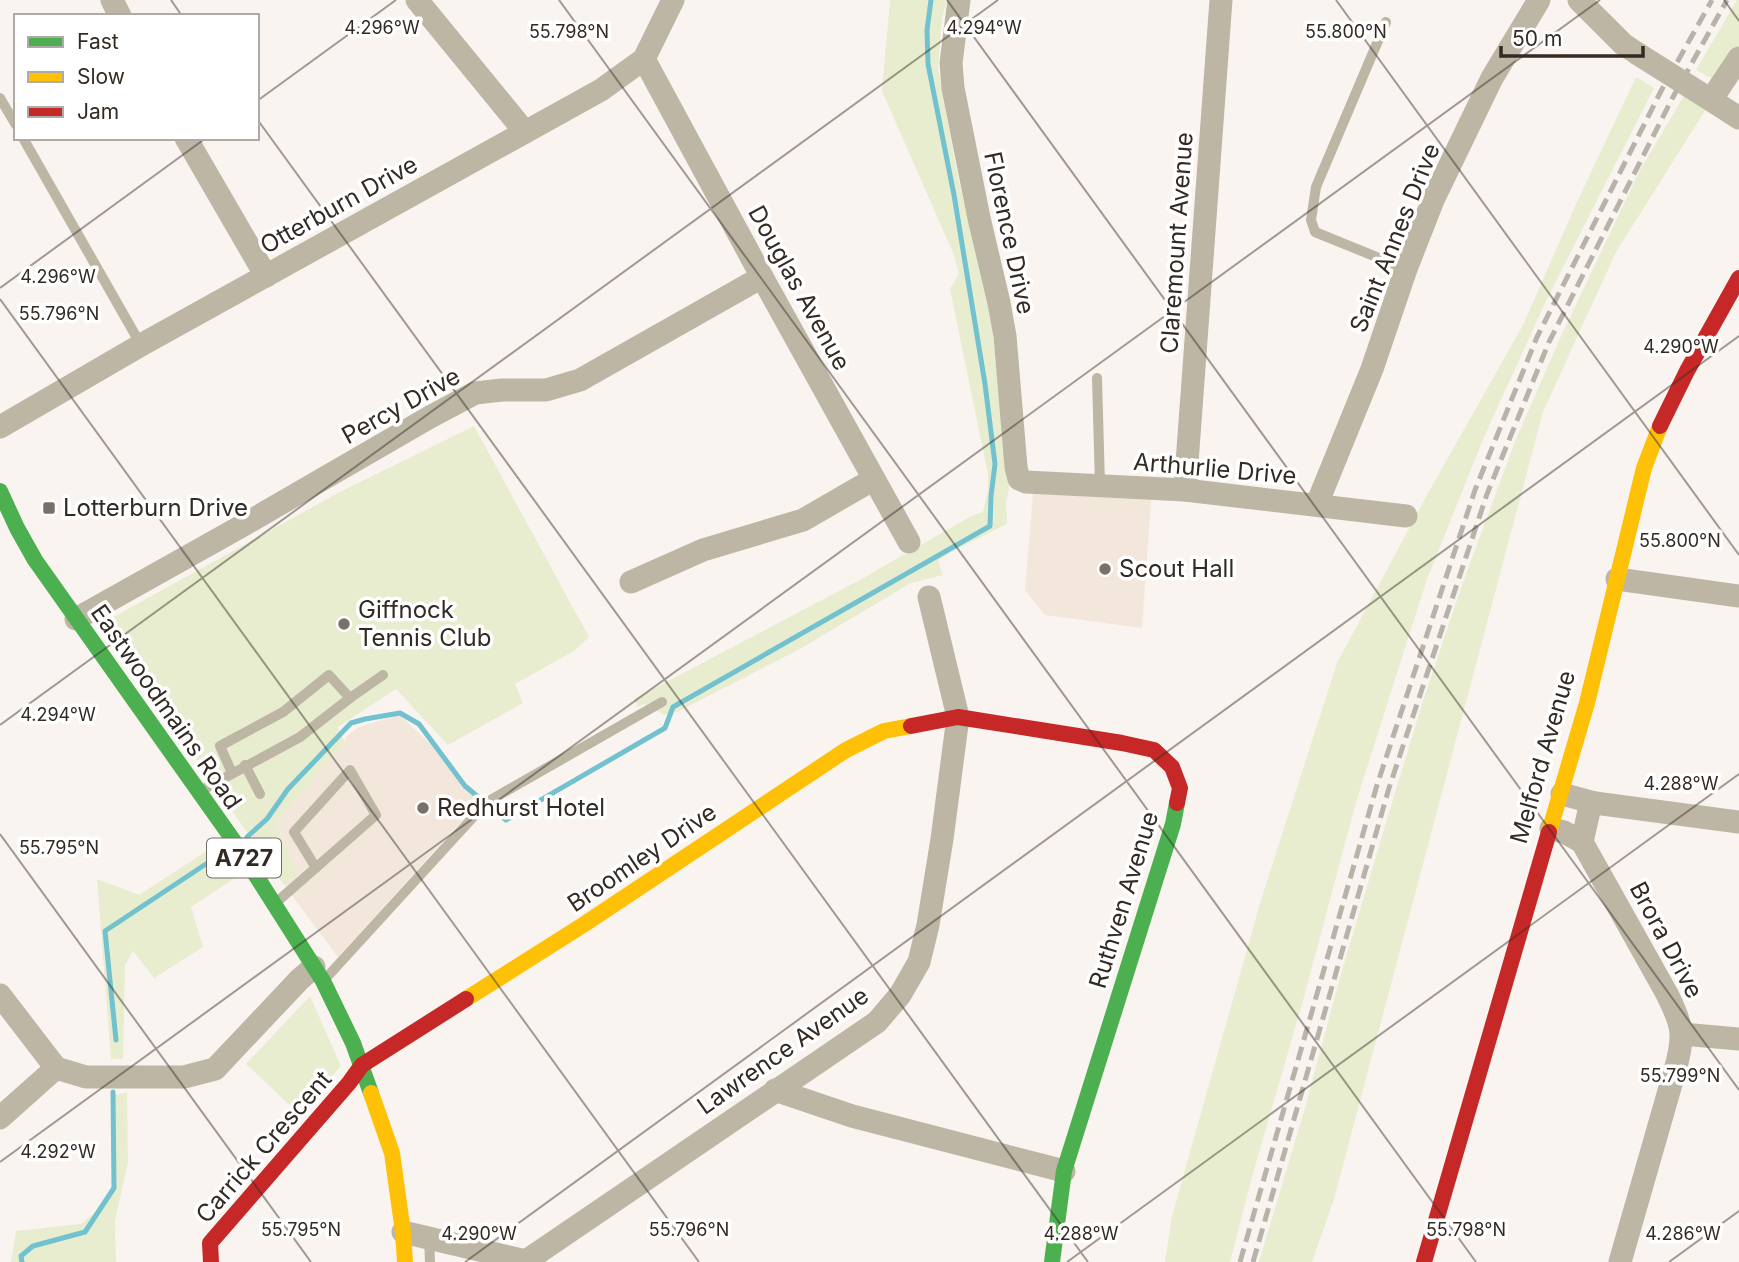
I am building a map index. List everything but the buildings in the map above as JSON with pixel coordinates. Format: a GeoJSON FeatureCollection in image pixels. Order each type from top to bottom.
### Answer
{"type":"FeatureCollection","features":[{"type":"Feature","properties":{"kind":"street"},"geometry":{"type":"LineString","coordinates":[[417,0],[525,132]]}},
{"type":"Feature","properties":{"kind":"street","name":"Otterburn Drive"},"geometry":{"type":"LineString","coordinates":[[0,428],[103,367],[601,90],[644,59],[673,0]]}},
{"type":"Feature","properties":{"kind":"street","name":"Florence Drive"},"geometry":{"type":"LineString","coordinates":[[959,0],[950,63],[953,88],[999,303],[1019,479]]}},
{"type":"Feature","properties":{"kind":"street","name":"Claremount Avenue"},"geometry":{"type":"LineString","coordinates":[[1185,490],[1222,0]]}},
{"type":"Feature","properties":{"kind":"street","name":"Saint Annes Drive"},"geometry":{"type":"LineString","coordinates":[[1317,505],[1372,369],[1433,200],[1492,78],[1539,0]]}},
{"type":"Feature","properties":{"kind":"street"},"geometry":{"type":"LineString","coordinates":[[1579,0],[1623,44],[1739,118]]}},
{"type":"Feature","properties":{"kind":"street"},"geometry":{"type":"LineString","coordinates":[[1711,100],[1739,58]]}},
{"type":"Feature","properties":{"kind":"street","name":"Douglas Avenue"},"geometry":{"type":"LineString","coordinates":[[644,59],[909,542]]}},
{"type":"Feature","properties":{"kind":"street"},"geometry":{"type":"LineString","coordinates":[[187,140],[266,276]]}},
{"type":"Feature","properties":{"kind":"street","name":"Percy Drive"},"geometry":{"type":"LineString","coordinates":[[76,619],[475,393],[546,390],[579,380],[762,277]]}},
{"type":"Feature","properties":{"kind":"street","name":"Melford Avenue"},"geometry":{"type":"LineString","coordinates":[[1424,1262],[1562,794],[1644,468],[1654,438],[1739,278]]}},
{"type":"Feature","properties":{"kind":"street"},"geometry":{"type":"LineString","coordinates":[[631,582],[703,550],[803,520],[874,479]]}},
{"type":"Feature","properties":{"kind":"street","name":"Arthurlie Drive"},"geometry":{"type":"LineString","coordinates":[[1019,479],[1026,482],[1185,490],[1406,516]]}},
{"type":"Feature","properties":{"kind":"street","name":"Eastwoodmains Road"},"geometry":{"type":"LineString","coordinates":[[0,491],[35,560],[236,844],[319,974],[362,1065],[392,1153],[405,1262]]}},
{"type":"Feature","properties":{"kind":"street"},"geometry":{"type":"LineString","coordinates":[[1617,579],[1739,596]]}},
{"type":"Feature","properties":{"kind":"street"},"geometry":{"type":"LineString","coordinates":[[929,597],[958,717]]}},
{"type":"Feature","properties":{"kind":"street","name":"Broomley Drive"},"geometry":{"type":"LineString","coordinates":[[362,1065],[583,925],[846,750],[884,731],[958,717]]}},
{"type":"Feature","properties":{"kind":"street","name":"Lawrence Avenue"},"geometry":{"type":"LineString","coordinates":[[528,1261],[877,1022],[900,995],[919,962],[928,925],[943,839],[958,717]]}},
{"type":"Feature","properties":{"kind":"street","name":"Ruthven Avenue"},"geometry":{"type":"LineString","coordinates":[[958,717],[1154,750],[1172,767],[1180,788],[1173,824],[1064,1171],[1052,1262]]}},
{"type":"Feature","properties":{"kind":"street"},"geometry":{"type":"LineString","coordinates":[[1562,794],[1595,803],[1739,822]]}},
{"type":"Feature","properties":{"kind":"street"},"geometry":{"type":"LineString","coordinates":[[1551,829],[1582,842],[1589,811],[1595,803]]}},
{"type":"Feature","properties":{"kind":"street","name":"Brora Drive"},"geometry":{"type":"LineString","coordinates":[[1582,842],[1667,994],[1678,1016],[1682,1034],[1681,1050],[1620,1262]]}},
{"type":"Feature","properties":{"kind":"street"},"geometry":{"type":"LineString","coordinates":[[0,995],[57,1068],[86,1077],[184,1077],[215,1069],[300,979],[319,974]]}},
{"type":"Feature","properties":{"kind":"street"},"geometry":{"type":"LineString","coordinates":[[1682,1034],[1739,1039]]}},
{"type":"Feature","properties":{"kind":"street","name":"Carrick Crescent"},"geometry":{"type":"LineString","coordinates":[[211,1262],[210,1243],[318,1120],[362,1065]]}},
{"type":"Feature","properties":{"kind":"street"},"geometry":{"type":"LineString","coordinates":[[0,1118],[57,1068]]}},
{"type":"Feature","properties":{"kind":"street"},"geometry":{"type":"LineString","coordinates":[[775,1090],[852,1116],[1064,1171]]}},
{"type":"Feature","properties":{"kind":"street"},"geometry":{"type":"LineString","coordinates":[[403,1232],[528,1261]]}},
{"type":"Feature","properties":{"kind":"lane"},"geometry":{"type":"LineString","coordinates":[[1386,22],[1316,187],[1311,220],[1315,232],[1406,269]]}},
{"type":"Feature","properties":{"kind":"lane"},"geometry":{"type":"LineString","coordinates":[[0,98],[14,122]]}},
{"type":"Feature","properties":{"kind":"lane"},"geometry":{"type":"LineString","coordinates":[[24,140],[136,349]]}},
{"type":"Feature","properties":{"kind":"lane"},"geometry":{"type":"LineString","coordinates":[[1097,378],[1100,485]]}},
{"type":"Feature","properties":{"kind":"lane"},"geometry":{"type":"LineString","coordinates":[[232,772],[220,746],[283,712],[329,675],[350,698]]}},
{"type":"Feature","properties":{"kind":"lane"},"geometry":{"type":"LineString","coordinates":[[198,792],[300,737],[383,676]]}},
{"type":"Feature","properties":{"kind":"lane"},"geometry":{"type":"LineString","coordinates":[[319,974],[487,802],[662,702]]}},
{"type":"Feature","properties":{"kind":"lane"},"geometry":{"type":"LineString","coordinates":[[245,765],[260,794]]}},
{"type":"Feature","properties":{"kind":"lane"},"geometry":{"type":"LineString","coordinates":[[274,905],[316,868],[376,815],[350,770],[294,832],[316,868]]}},
{"type":"Feature","properties":{"kind":"lane"},"geometry":{"type":"LineString","coordinates":[[429,1238],[430,1262]]}},
{"type":"Feature","properties":{"kind":"shaded area"},"geometry":{"type":"Polygon","coordinates":[[[1033,493],[1151,500],[1142,628],[1045,615],[1025,590],[1033,493]]]}},
{"type":"Feature","properties":{"kind":"shaded area"},"geometry":{"type":"Polygon","coordinates":[[[399,715],[438,751],[476,795],[466,816],[338,957],[284,885],[297,872],[276,823],[345,743],[346,737],[359,727],[399,715]]]}},
{"type":"Feature","properties":{"kind":"green space"},"geometry":{"type":"Polygon","coordinates":[[[890,0],[947,0],[942,18],[938,68],[957,173],[991,315],[1009,489],[1006,503],[1007,524],[938,561],[943,575],[911,583],[798,650],[677,712],[664,715],[645,704],[638,707],[634,699],[983,512],[988,474],[950,289],[959,274],[954,255],[882,91],[890,0]]]}},
{"type":"Feature","properties":{"kind":"green space"},"geometry":{"type":"Polygon","coordinates":[[[1737,0],[1739,49],[1719,77],[1711,78],[1696,70],[1737,0]]]}},
{"type":"Feature","properties":{"kind":"green space"},"geometry":{"type":"Polygon","coordinates":[[[1636,77],[1654,88],[1545,303],[1484,437],[1427,579],[1356,802],[1230,1262],[1165,1262],[1172,1216],[1261,900],[1337,663],[1427,495],[1523,325],[1636,77]]]}},
{"type":"Feature","properties":{"kind":"green space"},"geometry":{"type":"Polygon","coordinates":[[[1685,94],[1706,109],[1616,252],[1543,412],[1334,1199],[1312,1262],[1259,1262],[1382,836],[1461,588],[1516,439],[1562,334],[1640,170],[1685,94]]]}},
{"type":"Feature","properties":{"kind":"green space","name":"Giffnock Tennis Club"},"geometry":{"type":"Polygon","coordinates":[[[474,426],[589,637],[574,651],[515,684],[523,703],[448,745],[396,689],[338,727],[345,743],[276,823],[297,872],[284,885],[104,628],[108,620],[338,493],[474,426]]]}},
{"type":"Feature","properties":{"kind":"green space"},"geometry":{"type":"Polygon","coordinates":[[[213,847],[235,878],[191,907],[203,947],[154,978],[133,951],[125,965],[123,1059],[111,1059],[97,879],[139,895],[213,847]]]}},
{"type":"Feature","properties":{"kind":"green space"},"geometry":{"type":"Polygon","coordinates":[[[310,996],[341,1066],[299,1114],[246,1064],[310,996]]]}},
{"type":"Feature","properties":{"kind":"green space"},"geometry":{"type":"Polygon","coordinates":[[[127,1092],[128,1162],[115,1221],[116,1262],[11,1262],[16,1231],[81,1224],[105,1205],[115,1186],[115,1095],[127,1092]]]}},
{"type":"Feature","properties":{"kind":"waterway"},"geometry":{"type":"LineString","coordinates":[[247,837],[267,819],[288,789],[351,723],[400,713],[419,724],[465,786],[506,820],[665,728],[673,707],[990,526],[995,464],[985,384],[954,195],[928,64],[927,30],[931,0]]}},
{"type":"Feature","properties":{"kind":"waterway"},"geometry":{"type":"LineString","coordinates":[[116,1040],[105,931],[227,850]]}},
{"type":"Feature","properties":{"kind":"waterway"},"geometry":{"type":"LineString","coordinates":[[22,1262],[21,1256],[33,1246],[85,1232],[114,1188],[113,1092]]}},
{"type":"Feature","properties":{"kind":"railway"},"geometry":{"type":"LineString","coordinates":[[1240,1262],[1377,785],[1475,490],[1537,337],[1661,91],[1712,0]]}},
{"type":"Feature","properties":{"kind":"railway"},"geometry":{"type":"LineString","coordinates":[[1253,1262],[1389,788],[1487,494],[1549,342],[1673,97],[1727,0]]}},
{"type":"Feature","properties":{"kind":"traffic: fast"},"geometry":{"type":"LineString","coordinates":[[0,491],[35,560],[236,844],[323,981],[353,1043],[371,1093]]}},
{"type":"Feature","properties":{"kind":"traffic: fast"},"geometry":{"type":"LineString","coordinates":[[1052,1262],[1064,1171],[1173,824],[1177,803]]}},
{"type":"Feature","properties":{"kind":"traffic: slow"},"geometry":{"type":"LineString","coordinates":[[1549,832],[1587,703],[1644,468],[1660,426]]}},
{"type":"Feature","properties":{"kind":"traffic: slow"},"geometry":{"type":"LineString","coordinates":[[466,999],[583,925],[846,750],[884,731],[911,726]]}},
{"type":"Feature","properties":{"kind":"traffic: slow"},"geometry":{"type":"LineString","coordinates":[[371,1093],[392,1153],[405,1262]]}},
{"type":"Feature","properties":{"kind":"traffic: jam"},"geometry":{"type":"LineString","coordinates":[[1660,426],[1739,278]]}},
{"type":"Feature","properties":{"kind":"traffic: jam"},"geometry":{"type":"LineString","coordinates":[[911,726],[958,717],[1154,750],[1172,767],[1180,788],[1177,803]]}},
{"type":"Feature","properties":{"kind":"traffic: jam"},"geometry":{"type":"LineString","coordinates":[[1424,1262],[1549,832]]}},
{"type":"Feature","properties":{"kind":"traffic: jam"},"geometry":{"type":"LineString","coordinates":[[211,1262],[210,1243],[362,1065],[466,999]]}},
{"type":"Feature","properties":{"kind":"place","name":"Lotterburn Drive"},"geometry":{"type":"Point","coordinates":[49,508]}},
{"type":"Feature","properties":{"kind":"place","name":"Scout Hall"},"geometry":{"type":"Point","coordinates":[1105,569]}},
{"type":"Feature","properties":{"kind":"place","name":"Giffnock Tennis Club"},"geometry":{"type":"Point","coordinates":[344,624]}},
{"type":"Feature","properties":{"kind":"place","name":"Redhurst Hotel"},"geometry":{"type":"Point","coordinates":[423,808]}}]}
